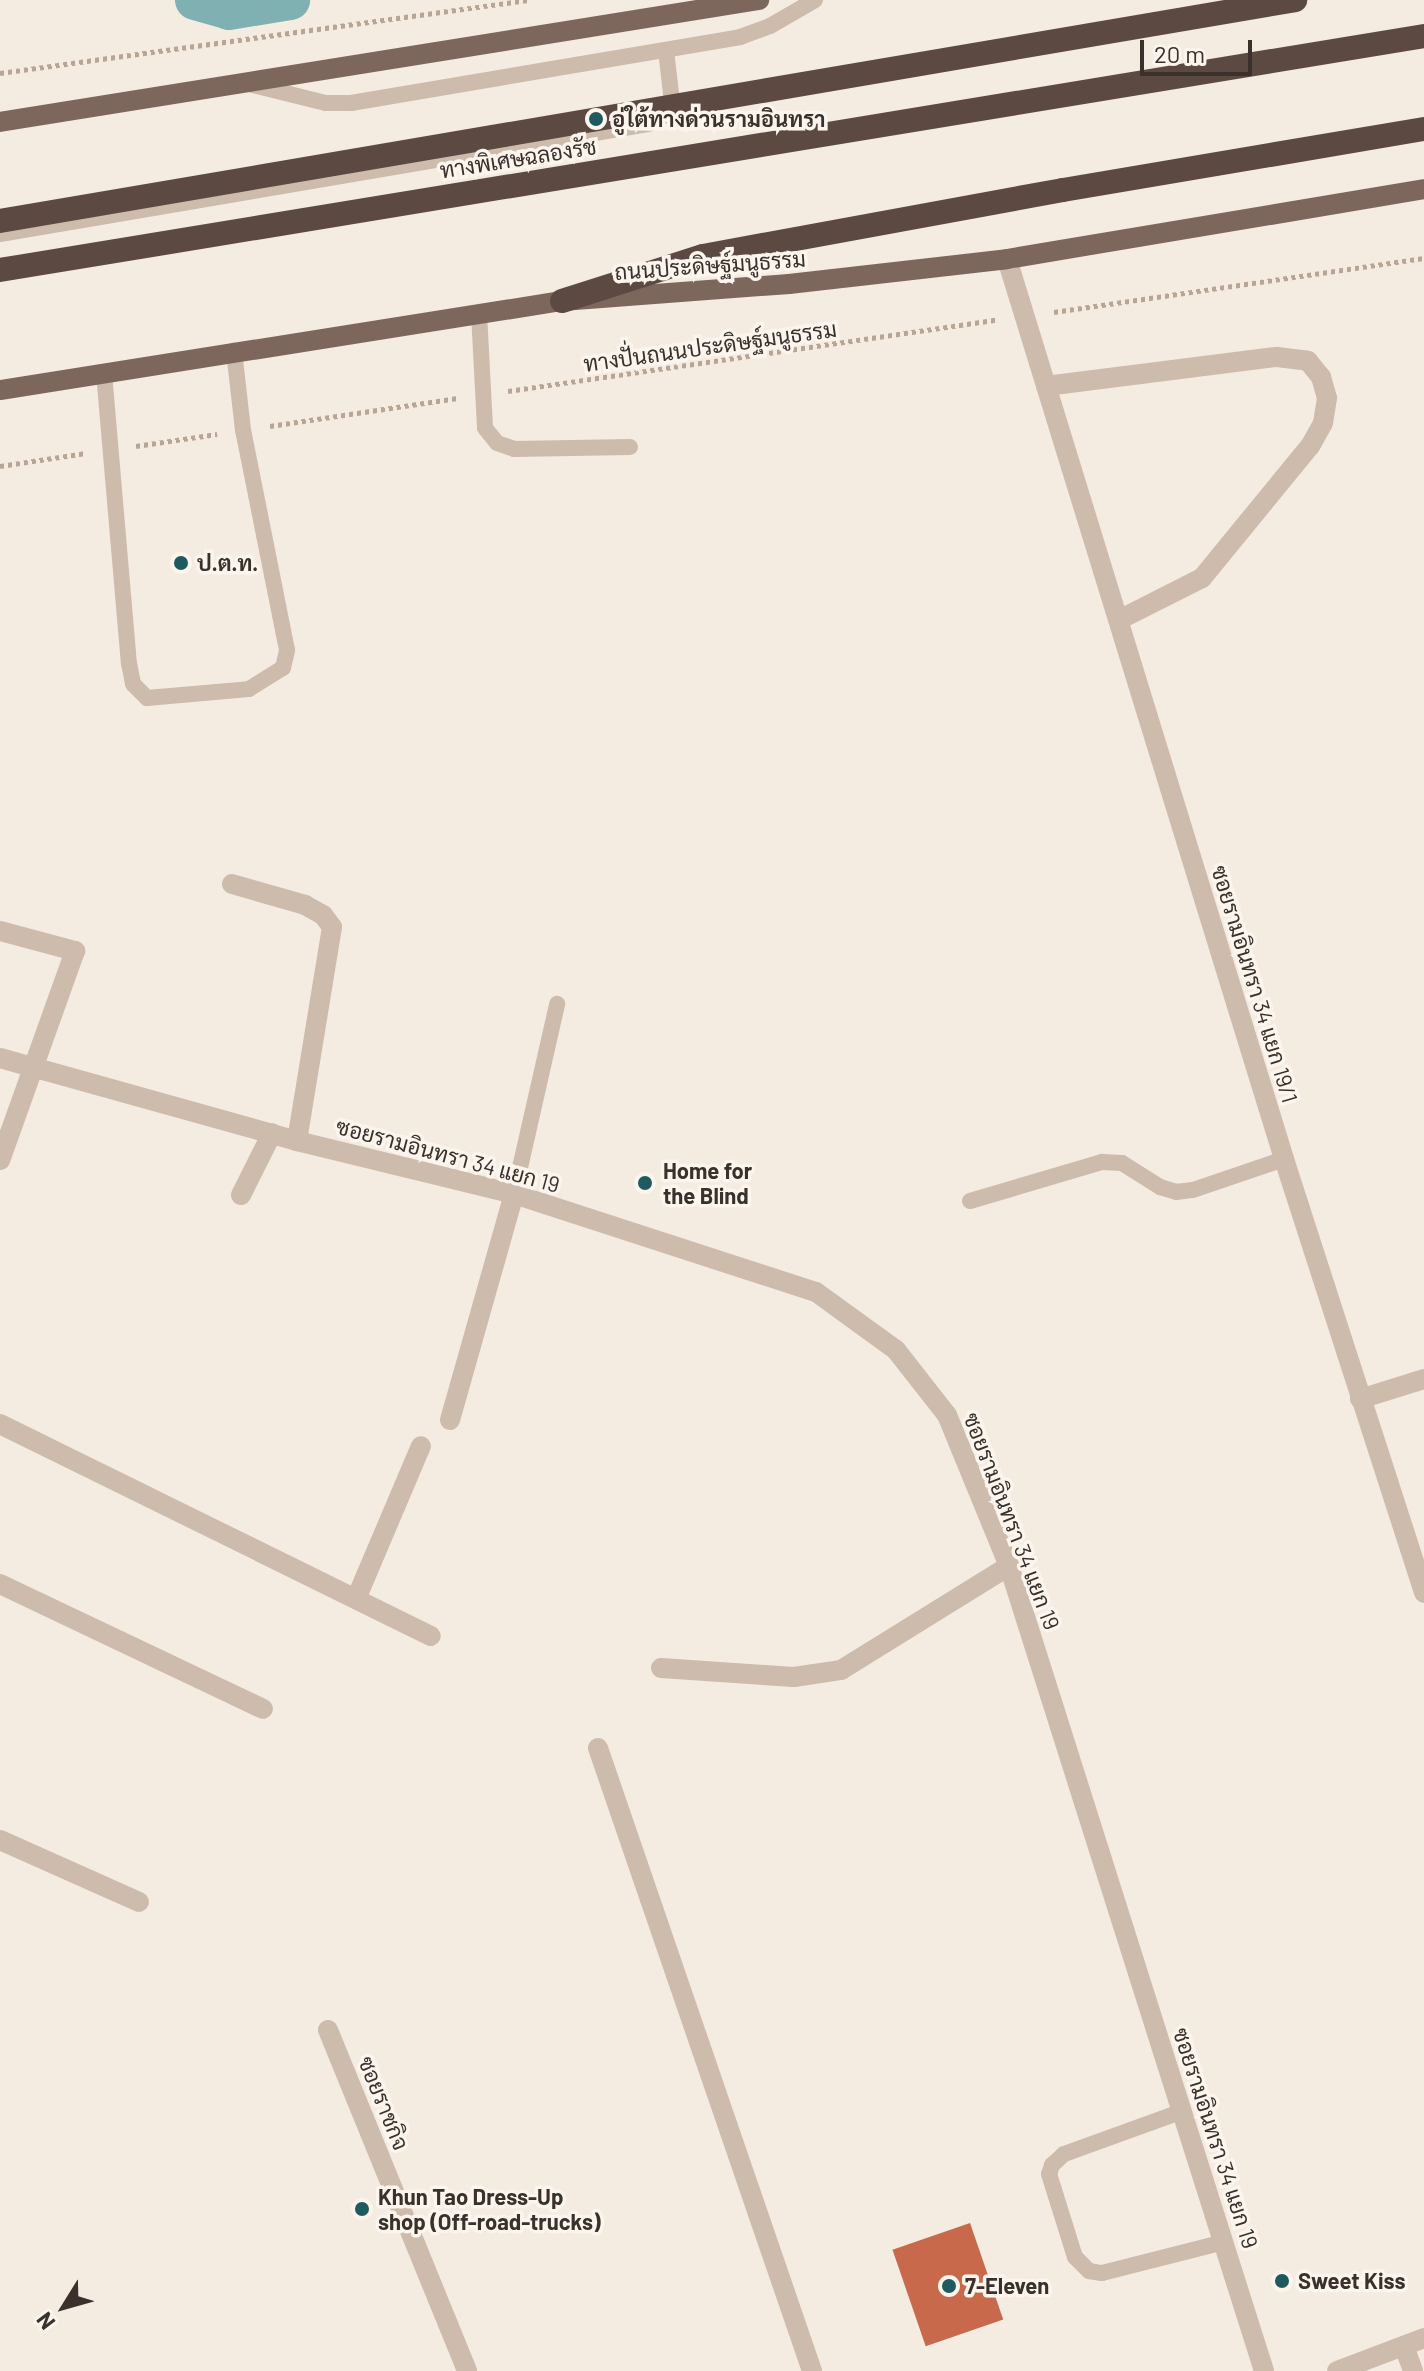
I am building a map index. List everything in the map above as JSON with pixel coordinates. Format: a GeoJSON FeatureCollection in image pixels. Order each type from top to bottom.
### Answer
{"type":"FeatureCollection","features":[{"type":"Feature","properties":{"kind":"highway","name":"ทางพิเศษฉลองรัช"},"geometry":{"type":"LineString","coordinates":[[0,221],[1295,0]]}},
{"type":"Feature","properties":{"kind":"highway","name":"ทางพิเศษฉลองรัช"},"geometry":{"type":"LineString","coordinates":[[0,270],[1424,36]]}},
{"type":"Feature","properties":{"kind":"highway"},"geometry":{"type":"LineString","coordinates":[[562,301],[703,256],[811,234],[1424,129]]}},
{"type":"Feature","properties":{"kind":"main road"},"geometry":{"type":"LineString","coordinates":[[0,122],[759,0]]}},
{"type":"Feature","properties":{"kind":"main road","name":"ถนนประดิษฐ์มนูธรรม"},"geometry":{"type":"LineString","coordinates":[[0,390],[562,301],[789,284],[1007,259],[1424,189]]}},
{"type":"Feature","properties":{"kind":"street","name":"ซอยรามอินทรา 34 แยก 19/1"},"geometry":{"type":"LineString","coordinates":[[1007,259],[1284,1159],[1424,1593]]}},
{"type":"Feature","properties":{"kind":"street"},"geometry":{"type":"LineString","coordinates":[[1046,386],[1277,357],[1308,361],[1321,377],[1327,398],[1323,423],[1310,446],[1202,578],[1119,620]]}},
{"type":"Feature","properties":{"kind":"street"},"geometry":{"type":"LineString","coordinates":[[232,884],[305,905],[323,915],[332,927],[297,1141]]}},
{"type":"Feature","properties":{"kind":"street"},"geometry":{"type":"LineString","coordinates":[[0,931],[75,951],[0,1160]]}},
{"type":"Feature","properties":{"kind":"street","name":"ซอยรามอินทรา 34 แยก 19"},"geometry":{"type":"LineString","coordinates":[[0,1058],[297,1141],[514,1194],[816,1292],[896,1350],[947,1415],[1009,1566],[1264,2371]]}},
{"type":"Feature","properties":{"kind":"street"},"geometry":{"type":"LineString","coordinates":[[241,1195],[272,1133]]}},
{"type":"Feature","properties":{"kind":"street"},"geometry":{"type":"LineString","coordinates":[[450,1420],[514,1194]]}},
{"type":"Feature","properties":{"kind":"street"},"geometry":{"type":"LineString","coordinates":[[1360,1399],[1424,1379]]}},
{"type":"Feature","properties":{"kind":"street"},"geometry":{"type":"LineString","coordinates":[[0,1424],[431,1636]]}},
{"type":"Feature","properties":{"kind":"street"},"geometry":{"type":"LineString","coordinates":[[356,1599],[421,1446]]}},
{"type":"Feature","properties":{"kind":"street"},"geometry":{"type":"LineString","coordinates":[[661,1668],[794,1677],[841,1670],[1009,1566]]}},
{"type":"Feature","properties":{"kind":"street"},"geometry":{"type":"LineString","coordinates":[[0,1584],[263,1709]]}},
{"type":"Feature","properties":{"kind":"street"},"geometry":{"type":"LineString","coordinates":[[598,1748],[812,2371]]}},
{"type":"Feature","properties":{"kind":"street"},"geometry":{"type":"LineString","coordinates":[[0,1840],[139,1902]]}},
{"type":"Feature","properties":{"kind":"street","name":"ซอยราชกิจ"},"geometry":{"type":"LineString","coordinates":[[328,2030],[467,2371]]}},
{"type":"Feature","properties":{"kind":"street"},"geometry":{"type":"LineString","coordinates":[[1337,2371],[1424,2338]]}},
{"type":"Feature","properties":{"kind":"street"},"geometry":{"type":"LineString","coordinates":[[1404,2346],[1413,2371]]}},
{"type":"Feature","properties":{"kind":"lane"},"geometry":{"type":"LineString","coordinates":[[244,82],[326,103],[351,103],[761,31],[815,0]]}},
{"type":"Feature","properties":{"kind":"lane"},"geometry":{"type":"LineString","coordinates":[[0,234],[648,124],[663,116],[672,102],[666,50]]}},
{"type":"Feature","properties":{"kind":"lane"},"geometry":{"type":"LineString","coordinates":[[479,313],[485,428],[497,443],[514,449],[630,447]]}},
{"type":"Feature","properties":{"kind":"lane"},"geometry":{"type":"LineString","coordinates":[[104,373],[133,684],[147,698],[249,689],[283,668],[287,650],[243,430],[234,351]]}},
{"type":"Feature","properties":{"kind":"lane"},"geometry":{"type":"LineString","coordinates":[[514,1194],[557,1004]]}},
{"type":"Feature","properties":{"kind":"lane"},"geometry":{"type":"LineString","coordinates":[[970,1201],[1102,1162],[1122,1163],[1160,1187],[1176,1192],[1193,1190],[1284,1159]]}},
{"type":"Feature","properties":{"kind":"lane"},"geometry":{"type":"LineString","coordinates":[[1183,2111],[1064,2154],[1052,2165],[1049,2174],[1075,2257],[1089,2271],[1102,2273],[1224,2242]]}},
{"type":"Feature","properties":{"kind":"path"},"geometry":{"type":"LineString","coordinates":[[0,73],[528,0]]}},
{"type":"Feature","properties":{"kind":"path","name":"ทางปั่นถนนประดิษฐ์มนูธรรม"},"geometry":{"type":"LineString","coordinates":[[0,466],[1424,258]]}},
{"type":"Feature","properties":{"kind":"building","name":"7-Eleven"},"geometry":{"type":"Polygon","coordinates":[[[970,2223],[1003,2319],[926,2346],[892,2250],[970,2223]]]}},
{"type":"Feature","properties":{"kind":"waterway"},"geometry":{"type":"LineString","coordinates":[[195,0],[229,10],[290,0]]}},
{"type":"Feature","properties":{"kind":"place","name":"อู่ใต้ทางด่วนรามอินทรา"},"geometry":{"type":"Point","coordinates":[596,119]}},
{"type":"Feature","properties":{"kind":"place","name":"ป.ต.ท."},"geometry":{"type":"Point","coordinates":[181,563]}},
{"type":"Feature","properties":{"kind":"place","name":"Home for the Blind"},"geometry":{"type":"Point","coordinates":[645,1183]}},
{"type":"Feature","properties":{"kind":"place","name":"Khun Tao Dress-Up shop (Off-road-trucks)"},"geometry":{"type":"Point","coordinates":[362,2209]}},
{"type":"Feature","properties":{"kind":"place","name":"Sweet Kiss"},"geometry":{"type":"Point","coordinates":[1282,2281]}},
{"type":"Feature","properties":{"kind":"place","name":"7-Eleven"},"geometry":{"type":"Point","coordinates":[949,2286]}}]}
